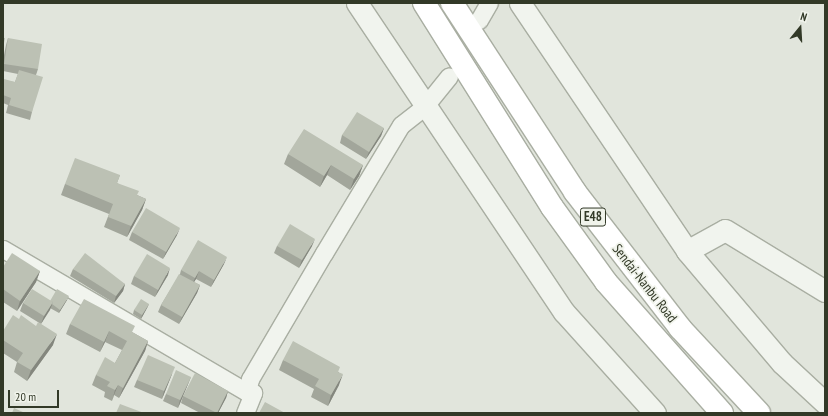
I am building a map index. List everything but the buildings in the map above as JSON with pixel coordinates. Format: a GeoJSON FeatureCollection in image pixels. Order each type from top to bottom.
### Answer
{"type":"FeatureCollection","features":[{"type":"Feature","properties":{"kind":"highway","name":"Sendai-Nanbu Road"},"geometry":{"type":"LineString","coordinates":[[424,3],[552,207],[606,282],[722,413]]}},
{"type":"Feature","properties":{"kind":"highway","name":"Sendai-Nanbu Road"},"geometry":{"type":"LineString","coordinates":[[452,3],[575,192],[680,328],[759,413]]}},
{"type":"Feature","properties":{"kind":"street"},"geometry":{"type":"LineString","coordinates":[[358,3],[425,106],[564,312],[655,413]]}},
{"type":"Feature","properties":{"kind":"street"},"geometry":{"type":"LineString","coordinates":[[479,20],[489,3]]}},
{"type":"Feature","properties":{"kind":"street"},"geometry":{"type":"LineString","coordinates":[[520,3],[687,251],[782,363],[825,403]]}},
{"type":"Feature","properties":{"kind":"street"},"geometry":{"type":"LineString","coordinates":[[247,392],[265,352],[401,125],[425,106],[449,76]]}},
{"type":"Feature","properties":{"kind":"street"},"geometry":{"type":"LineString","coordinates":[[687,251],[725,230],[825,291]]}},
{"type":"Feature","properties":{"kind":"street"},"geometry":{"type":"LineString","coordinates":[[3,250],[247,392],[253,394],[245,413]]}}]}
